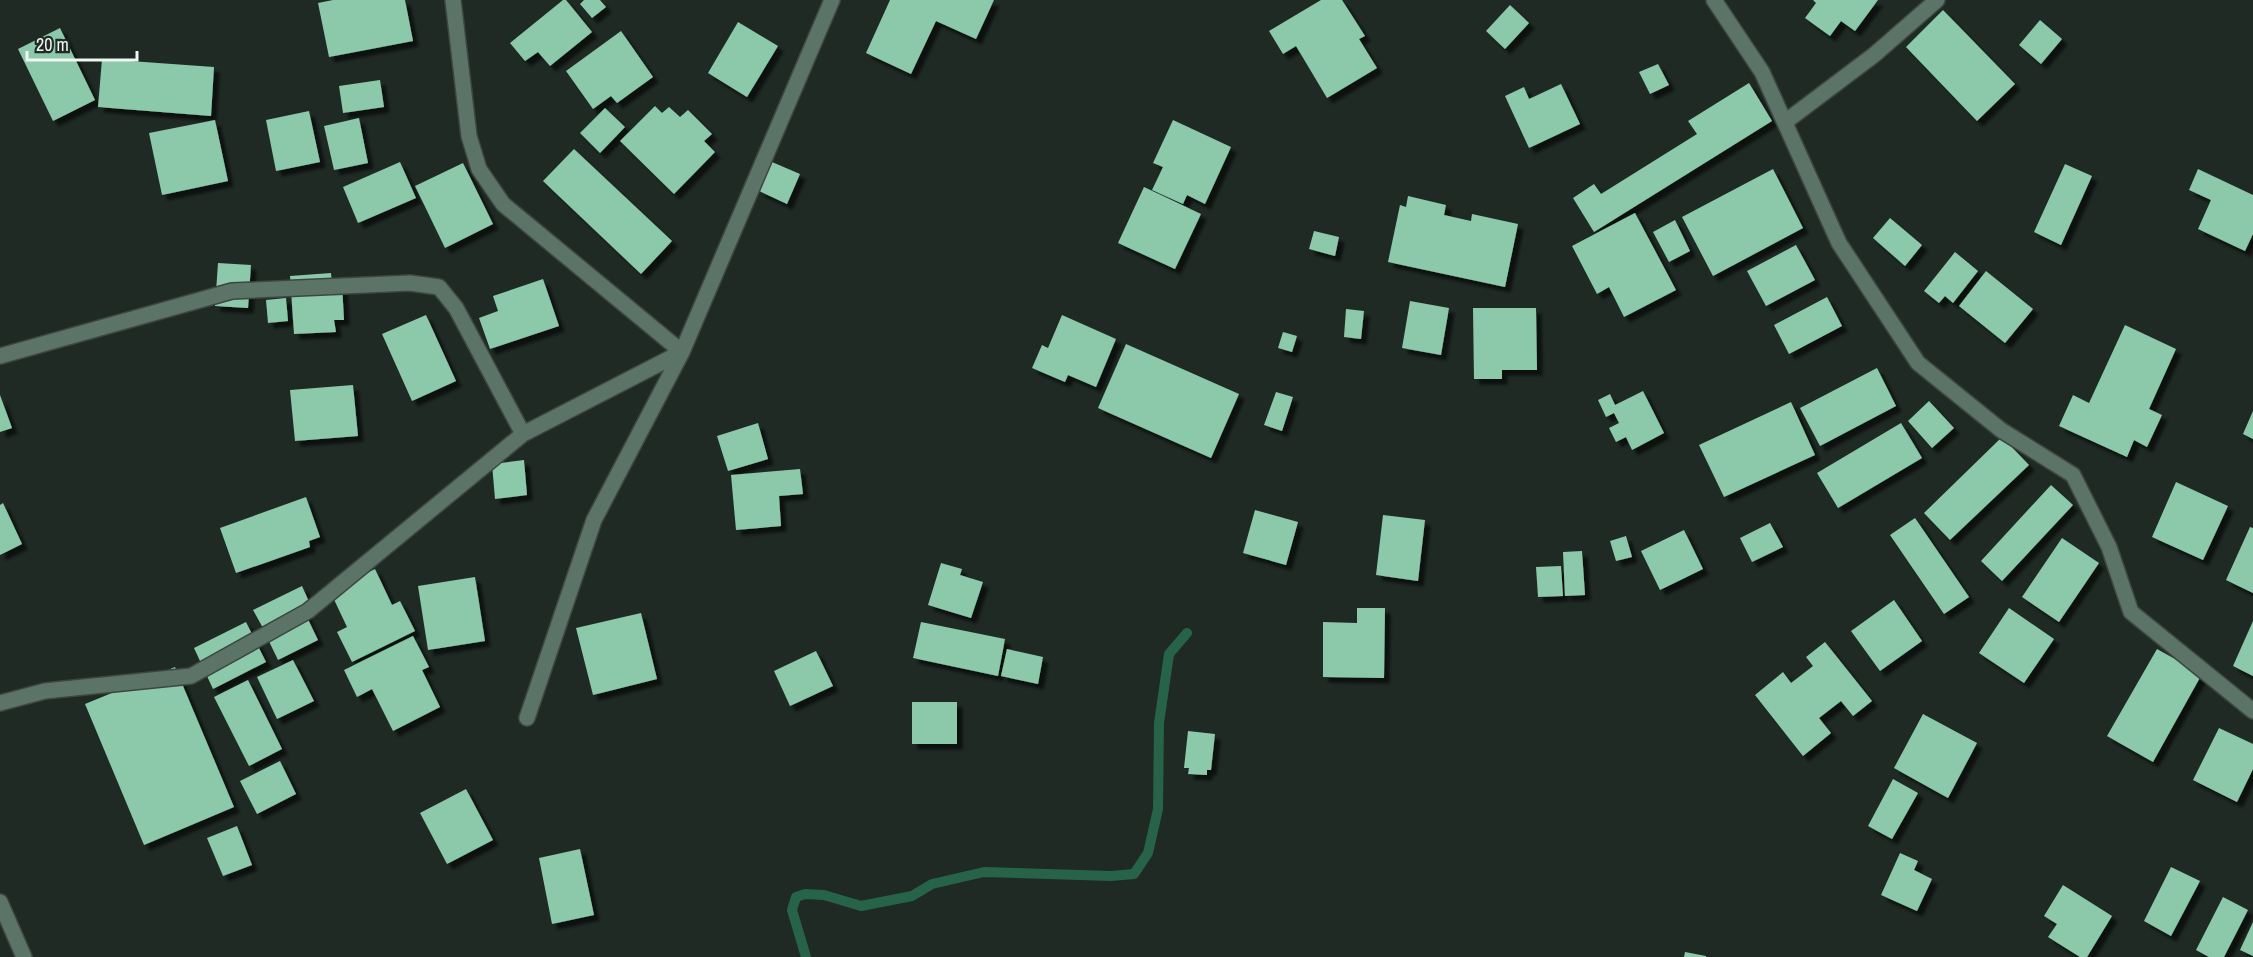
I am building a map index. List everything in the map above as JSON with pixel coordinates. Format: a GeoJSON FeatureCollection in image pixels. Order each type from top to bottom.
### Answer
{"type":"FeatureCollection","features":[{"type":"Feature","properties":{"kind":"street"},"geometry":{"type":"LineString","coordinates":[[453,0],[469,136],[479,170],[503,204],[682,352]]}},
{"type":"Feature","properties":{"kind":"street"},"geometry":{"type":"LineString","coordinates":[[527,718],[594,520],[682,352],[832,0]]}},
{"type":"Feature","properties":{"kind":"street"},"geometry":{"type":"LineString","coordinates":[[1714,0],[1762,72],[1839,243],[1918,363],[2001,430],[2073,475],[2109,547],[2131,612],[2253,711]]}},
{"type":"Feature","properties":{"kind":"street"},"geometry":{"type":"LineString","coordinates":[[1785,122],[1874,55],[1937,0]]}},
{"type":"Feature","properties":{"kind":"street"},"geometry":{"type":"LineString","coordinates":[[0,356],[232,291],[410,283],[438,287],[456,308],[523,434]]}},
{"type":"Feature","properties":{"kind":"street"},"geometry":{"type":"LineString","coordinates":[[0,703],[45,691],[191,676],[308,611],[523,434],[682,352]]}},
{"type":"Feature","properties":{"kind":"street"},"geometry":{"type":"LineString","coordinates":[[0,902],[24,957]]}},
{"type":"Feature","properties":{"kind":"building"},"geometry":{"type":"Polygon","coordinates":[[[333,0],[405,0],[413,41],[329,57],[318,3],[333,0]]]}},
{"type":"Feature","properties":{"kind":"building"},"geometry":{"type":"Polygon","coordinates":[[[563,0],[566,0],[592,32],[550,66],[538,52],[525,61],[510,43],[563,0]]]}},
{"type":"Feature","properties":{"kind":"building"},"geometry":{"type":"Polygon","coordinates":[[[584,0],[600,0],[606,7],[592,18],[580,4],[584,0]]]}},
{"type":"Feature","properties":{"kind":"building"},"geometry":{"type":"Polygon","coordinates":[[[890,0],[994,0],[976,39],[936,21],[911,74],[866,53],[890,0]]]}},
{"type":"Feature","properties":{"kind":"building"},"geometry":{"type":"Polygon","coordinates":[[[1321,0],[1342,0],[1365,36],[1359,39],[1377,68],[1327,98],[1296,46],[1283,54],[1269,31],[1321,0]]]}},
{"type":"Feature","properties":{"kind":"building"},"geometry":{"type":"Polygon","coordinates":[[[1813,0],[1878,0],[1855,31],[1841,21],[1830,36],[1805,18],[1816,3],[1813,0]]]}},
{"type":"Feature","properties":{"kind":"building"},"geometry":{"type":"Polygon","coordinates":[[[1510,5],[1529,23],[1505,49],[1486,31],[1510,5]]]}},
{"type":"Feature","properties":{"kind":"building"},"geometry":{"type":"Polygon","coordinates":[[[1943,10],[2015,84],[1977,121],[1906,47],[1943,10]]]}},
{"type":"Feature","properties":{"kind":"building"},"geometry":{"type":"Polygon","coordinates":[[[2040,20],[2062,39],[2041,64],[2019,45],[2040,20]]]}},
{"type":"Feature","properties":{"kind":"building"},"geometry":{"type":"Polygon","coordinates":[[[738,22],[778,46],[747,97],[708,73],[738,22]]]}},
{"type":"Feature","properties":{"kind":"building"},"geometry":{"type":"Polygon","coordinates":[[[60,28],[95,100],[53,121],[18,49],[60,28]]]}},
{"type":"Feature","properties":{"kind":"building"},"geometry":{"type":"Polygon","coordinates":[[[621,31],[653,77],[617,103],[611,96],[593,109],[566,71],[621,31]]]}},
{"type":"Feature","properties":{"kind":"building"},"geometry":{"type":"Polygon","coordinates":[[[102,59],[214,67],[211,116],[98,107],[102,59]]]}},
{"type":"Feature","properties":{"kind":"building"},"geometry":{"type":"Polygon","coordinates":[[[1658,64],[1669,85],[1650,94],[1639,72],[1658,64]]]}},
{"type":"Feature","properties":{"kind":"building"},"geometry":{"type":"Polygon","coordinates":[[[380,80],[384,107],[343,113],[339,86],[380,80]]]}},
{"type":"Feature","properties":{"kind":"building"},"geometry":{"type":"Polygon","coordinates":[[[1749,83],[1772,121],[1594,232],[1573,198],[1594,184],[1601,194],[1697,134],[1688,121],[1749,83]]]}},
{"type":"Feature","properties":{"kind":"building"},"geometry":{"type":"Polygon","coordinates":[[[1561,84],[1580,124],[1529,148],[1505,96],[1524,87],[1529,99],[1561,84]]]}},
{"type":"Feature","properties":{"kind":"building"},"geometry":{"type":"Polygon","coordinates":[[[655,106],[662,113],[669,107],[680,117],[688,110],[712,134],[704,141],[715,152],[674,194],[620,141],[655,106]]]}},
{"type":"Feature","properties":{"kind":"building"},"geometry":{"type":"Polygon","coordinates":[[[605,108],[625,127],[600,153],[580,133],[605,108]]]}},
{"type":"Feature","properties":{"kind":"building"},"geometry":{"type":"Polygon","coordinates":[[[309,111],[320,162],[276,171],[266,120],[309,111]]]}},
{"type":"Feature","properties":{"kind":"building"},"geometry":{"type":"Polygon","coordinates":[[[359,118],[368,163],[334,170],[324,126],[359,118]]]}},
{"type":"Feature","properties":{"kind":"building"},"geometry":{"type":"Polygon","coordinates":[[[215,120],[228,181],[162,195],[149,133],[215,120]]]}},
{"type":"Feature","properties":{"kind":"building"},"geometry":{"type":"Polygon","coordinates":[[[1173,120],[1231,147],[1205,204],[1187,195],[1183,204],[1152,190],[1163,167],[1153,163],[1173,120]]]}},
{"type":"Feature","properties":{"kind":"building"},"geometry":{"type":"Polygon","coordinates":[[[574,149],[672,241],[641,274],[543,181],[574,149]]]}},
{"type":"Feature","properties":{"kind":"building"},"geometry":{"type":"Polygon","coordinates":[[[400,162],[416,198],[358,223],[343,187],[400,162]]]}},
{"type":"Feature","properties":{"kind":"building"},"geometry":{"type":"Polygon","coordinates":[[[772,162],[800,174],[787,204],[759,191],[772,162]]]}},
{"type":"Feature","properties":{"kind":"building"},"geometry":{"type":"Polygon","coordinates":[[[463,163],[493,224],[445,248],[415,186],[463,163]]]}},
{"type":"Feature","properties":{"kind":"building"},"geometry":{"type":"Polygon","coordinates":[[[2065,164],[2092,176],[2061,245],[2034,232],[2065,164]]]}},
{"type":"Feature","properties":{"kind":"building"},"geometry":{"type":"Polygon","coordinates":[[[1773,169],[1803,228],[1713,276],[1682,217],[1773,169]]]}},
{"type":"Feature","properties":{"kind":"building"},"geometry":{"type":"Polygon","coordinates":[[[2198,169],[2253,195],[2253,234],[2245,251],[2198,229],[2211,200],[2189,190],[2198,169]]]}},
{"type":"Feature","properties":{"kind":"building"},"geometry":{"type":"Polygon","coordinates":[[[1144,187],[1201,214],[1175,269],[1118,243],[1144,187]]]}},
{"type":"Feature","properties":{"kind":"building"},"geometry":{"type":"Polygon","coordinates":[[[1408,196],[1446,205],[1444,215],[1471,221],[1472,214],[1518,224],[1505,287],[1388,262],[1400,205],[1406,207],[1408,196]]]}},
{"type":"Feature","properties":{"kind":"building"},"geometry":{"type":"Polygon","coordinates":[[[1635,213],[1676,290],[1624,317],[1609,287],[1597,294],[1572,246],[1635,213]]]}},
{"type":"Feature","properties":{"kind":"building"},"geometry":{"type":"Polygon","coordinates":[[[1890,218],[1922,245],[1905,266],[1873,238],[1890,218]]]}},
{"type":"Feature","properties":{"kind":"building"},"geometry":{"type":"Polygon","coordinates":[[[1675,220],[1690,251],[1669,262],[1653,232],[1675,220]]]}},
{"type":"Feature","properties":{"kind":"building"},"geometry":{"type":"Polygon","coordinates":[[[1314,231],[1339,237],[1335,256],[1309,249],[1314,231]]]}},
{"type":"Feature","properties":{"kind":"building"},"geometry":{"type":"Polygon","coordinates":[[[1796,245],[1815,280],[1766,306],[1747,271],[1796,245]]]}},
{"type":"Feature","properties":{"kind":"building"},"geometry":{"type":"Polygon","coordinates":[[[1955,252],[1978,271],[1953,303],[1945,296],[1939,303],[1924,291],[1955,252]]]}},
{"type":"Feature","properties":{"kind":"building"},"geometry":{"type":"Polygon","coordinates":[[[218,263],[251,265],[248,308],[215,306],[218,263]]]}},
{"type":"Feature","properties":{"kind":"building"},"geometry":{"type":"Polygon","coordinates":[[[1986,271],[2033,309],[2005,343],[1959,306],[1986,271]]]}},
{"type":"Feature","properties":{"kind":"building"},"geometry":{"type":"Polygon","coordinates":[[[331,273],[332,284],[342,284],[344,320],[334,320],[336,332],[294,334],[290,276],[331,273]]]}},
{"type":"Feature","properties":{"kind":"building"},"geometry":{"type":"Polygon","coordinates":[[[543,279],[559,326],[490,349],[479,318],[498,311],[493,296],[543,279]]]}},
{"type":"Feature","properties":{"kind":"building"},"geometry":{"type":"Polygon","coordinates":[[[1827,297],[1842,326],[1789,354],[1774,325],[1827,297]]]}},
{"type":"Feature","properties":{"kind":"building"},"geometry":{"type":"Polygon","coordinates":[[[286,298],[288,321],[268,323],[266,300],[286,298]]]}},
{"type":"Feature","properties":{"kind":"building"},"geometry":{"type":"Polygon","coordinates":[[[1410,301],[1449,308],[1441,355],[1402,348],[1410,301]]]}},
{"type":"Feature","properties":{"kind":"building"},"geometry":{"type":"Polygon","coordinates":[[[1473,308],[1536,308],[1537,370],[1502,370],[1502,379],[1474,379],[1473,308]]]}},
{"type":"Feature","properties":{"kind":"building"},"geometry":{"type":"Polygon","coordinates":[[[1346,309],[1364,311],[1361,339],[1344,337],[1346,309]]]}},
{"type":"Feature","properties":{"kind":"building"},"geometry":{"type":"Polygon","coordinates":[[[426,315],[456,381],[412,401],[382,334],[426,315]]]}},
{"type":"Feature","properties":{"kind":"building"},"geometry":{"type":"Polygon","coordinates":[[[1062,315],[1116,339],[1096,387],[1068,375],[1065,382],[1032,368],[1042,345],[1048,348],[1062,315]]]}},
{"type":"Feature","properties":{"kind":"building"},"geometry":{"type":"Polygon","coordinates":[[[2125,325],[2176,349],[2149,409],[2162,415],[2147,447],[2134,440],[2127,457],[2059,426],[2073,395],[2089,403],[2125,325]]]}},
{"type":"Feature","properties":{"kind":"building"},"geometry":{"type":"Polygon","coordinates":[[[1283,332],[1297,336],[1292,352],[1278,348],[1283,332]]]}},
{"type":"Feature","properties":{"kind":"building"},"geometry":{"type":"Polygon","coordinates":[[[1126,344],[1239,394],[1211,458],[1098,408],[1126,344]]]}},
{"type":"Feature","properties":{"kind":"building"},"geometry":{"type":"Polygon","coordinates":[[[1877,368],[1896,406],[1820,446],[1800,408],[1877,368]]]}},
{"type":"Feature","properties":{"kind":"building"},"geometry":{"type":"Polygon","coordinates":[[[353,385],[358,436],[295,441],[290,390],[353,385]]]}},
{"type":"Feature","properties":{"kind":"building"},"geometry":{"type":"Polygon","coordinates":[[[1643,391],[1664,433],[1632,450],[1626,437],[1616,442],[1609,428],[1619,423],[1614,413],[1606,417],[1598,400],[1610,394],[1615,405],[1643,391]]]}},
{"type":"Feature","properties":{"kind":"building"},"geometry":{"type":"Polygon","coordinates":[[[1276,392],[1293,397],[1282,431],[1264,425],[1276,392]]]}},
{"type":"Feature","properties":{"kind":"building"},"geometry":{"type":"Polygon","coordinates":[[[0,395],[12,428],[0,432],[0,395]]]}},
{"type":"Feature","properties":{"kind":"building"},"geometry":{"type":"Polygon","coordinates":[[[1929,401],[1954,428],[1932,448],[1908,421],[1929,401]]]}},
{"type":"Feature","properties":{"kind":"building"},"geometry":{"type":"Polygon","coordinates":[[[1791,402],[1815,455],[1724,497],[1699,445],[1791,402]]]}},
{"type":"Feature","properties":{"kind":"building"},"geometry":{"type":"Polygon","coordinates":[[[2253,411],[2253,439],[2243,434],[2253,411]]]}},
{"type":"Feature","properties":{"kind":"building"},"geometry":{"type":"Polygon","coordinates":[[[758,423],[768,459],[728,471],[717,436],[758,423]]]}},
{"type":"Feature","properties":{"kind":"building"},"geometry":{"type":"Polygon","coordinates":[[[1901,423],[1922,458],[1838,508],[1817,473],[1901,423]]]}},
{"type":"Feature","properties":{"kind":"building"},"geometry":{"type":"Polygon","coordinates":[[[2002,437],[2029,465],[1950,540],[1924,513],[2002,437]]]}},
{"type":"Feature","properties":{"kind":"building"},"geometry":{"type":"Polygon","coordinates":[[[524,460],[527,495],[495,499],[492,464],[524,460]]]}},
{"type":"Feature","properties":{"kind":"building"},"geometry":{"type":"Polygon","coordinates":[[[800,469],[803,494],[779,496],[781,526],[736,530],[731,475],[800,469]]]}},
{"type":"Feature","properties":{"kind":"building"},"geometry":{"type":"Polygon","coordinates":[[[2176,482],[2228,506],[2203,560],[2152,537],[2176,482]]]}},
{"type":"Feature","properties":{"kind":"building"},"geometry":{"type":"Polygon","coordinates":[[[2051,485],[2073,505],[2002,581],[1981,561],[2051,485]]]}},
{"type":"Feature","properties":{"kind":"building"},"geometry":{"type":"Polygon","coordinates":[[[306,497],[320,537],[309,541],[310,547],[236,573],[220,528],[306,497]]]}},
{"type":"Feature","properties":{"kind":"building"},"geometry":{"type":"Polygon","coordinates":[[[3,503],[22,544],[0,555],[0,505],[3,503]]]}},
{"type":"Feature","properties":{"kind":"building"},"geometry":{"type":"Polygon","coordinates":[[[1255,510],[1298,522],[1286,565],[1243,553],[1255,510]]]}},
{"type":"Feature","properties":{"kind":"building"},"geometry":{"type":"Polygon","coordinates":[[[1383,515],[1425,520],[1418,581],[1376,575],[1383,515]]]}},
{"type":"Feature","properties":{"kind":"building"},"geometry":{"type":"Polygon","coordinates":[[[1915,518],[1969,597],[1944,614],[1890,535],[1915,518]]]}},
{"type":"Feature","properties":{"kind":"building"},"geometry":{"type":"Polygon","coordinates":[[[1770,523],[1783,547],[1752,562],[1740,538],[1770,523]]]}},
{"type":"Feature","properties":{"kind":"building"},"geometry":{"type":"Polygon","coordinates":[[[2250,527],[2253,528],[2253,593],[2226,580],[2250,527]]]}},
{"type":"Feature","properties":{"kind":"building"},"geometry":{"type":"Polygon","coordinates":[[[1684,530],[1703,569],[1660,590],[1641,551],[1684,530]]]}},
{"type":"Feature","properties":{"kind":"building"},"geometry":{"type":"Polygon","coordinates":[[[1626,536],[1632,557],[1616,561],[1610,541],[1626,536]]]}},
{"type":"Feature","properties":{"kind":"building"},"geometry":{"type":"Polygon","coordinates":[[[2062,538],[2099,563],[2059,622],[2022,597],[2062,538]]]}},
{"type":"Feature","properties":{"kind":"building"},"geometry":{"type":"Polygon","coordinates":[[[1582,551],[1585,595],[1565,596],[1563,552],[1582,551]]]}},
{"type":"Feature","properties":{"kind":"building"},"geometry":{"type":"Polygon","coordinates":[[[941,563],[962,569],[960,575],[983,582],[971,618],[928,605],[941,563]]]}},
{"type":"Feature","properties":{"kind":"building"},"geometry":{"type":"Polygon","coordinates":[[[1561,566],[1563,596],[1538,597],[1536,567],[1561,566]]]}},
{"type":"Feature","properties":{"kind":"building"},"geometry":{"type":"Polygon","coordinates":[[[375,569],[392,605],[400,601],[415,631],[352,662],[337,632],[347,627],[330,591],[375,569]]]}},
{"type":"Feature","properties":{"kind":"building"},"geometry":{"type":"Polygon","coordinates":[[[475,577],[485,641],[428,650],[418,586],[475,577]]]}},
{"type":"Feature","properties":{"kind":"building"},"geometry":{"type":"Polygon","coordinates":[[[302,586],[310,604],[263,628],[253,610],[302,586]]]}},
{"type":"Feature","properties":{"kind":"building"},"geometry":{"type":"Polygon","coordinates":[[[1894,600],[1922,641],[1880,671],[1851,631],[1894,600]]]}},
{"type":"Feature","properties":{"kind":"building"},"geometry":{"type":"Polygon","coordinates":[[[1357,608],[1385,608],[1384,678],[1323,677],[1323,622],[1357,623],[1357,608]]]}},
{"type":"Feature","properties":{"kind":"building"},"geometry":{"type":"Polygon","coordinates":[[[2009,608],[2054,639],[2024,683],[1979,653],[2009,608]]]}},
{"type":"Feature","properties":{"kind":"building"},"geometry":{"type":"Polygon","coordinates":[[[304,611],[318,640],[278,660],[264,631],[304,611]]]}},
{"type":"Feature","properties":{"kind":"building"},"geometry":{"type":"Polygon","coordinates":[[[641,613],[657,679],[593,695],[576,628],[641,613]]]}},
{"type":"Feature","properties":{"kind":"building"},"geometry":{"type":"Polygon","coordinates":[[[2253,621],[2253,676],[2233,666],[2253,621]]]}},
{"type":"Feature","properties":{"kind":"building"},"geometry":{"type":"Polygon","coordinates":[[[246,622],[266,662],[213,689],[194,648],[246,622]]]}},
{"type":"Feature","properties":{"kind":"building"},"geometry":{"type":"Polygon","coordinates":[[[921,622],[1005,639],[998,676],[913,658],[921,622]]]}},
{"type":"Feature","properties":{"kind":"building"},"geometry":{"type":"Polygon","coordinates":[[[413,636],[429,667],[422,670],[440,707],[393,731],[372,689],[357,697],[344,670],[413,636]]]}},
{"type":"Feature","properties":{"kind":"building"},"geometry":{"type":"Polygon","coordinates":[[[1825,642],[1872,701],[1853,716],[1841,701],[1819,718],[1831,733],[1803,756],[1755,695],[1783,672],[1791,683],[1813,666],[1806,657],[1825,642]]]}},
{"type":"Feature","properties":{"kind":"building"},"geometry":{"type":"Polygon","coordinates":[[[1007,649],[1043,657],[1038,684],[1001,676],[1007,649]]]}},
{"type":"Feature","properties":{"kind":"building"},"geometry":{"type":"Polygon","coordinates":[[[2157,649],[2202,674],[2153,762],[2107,736],[2157,649]]]}},
{"type":"Feature","properties":{"kind":"building"},"geometry":{"type":"Polygon","coordinates":[[[816,651],[833,686],[790,706],[774,671],[816,651]]]}},
{"type":"Feature","properties":{"kind":"building"},"geometry":{"type":"Polygon","coordinates":[[[293,660],[314,701],[277,719],[257,677],[293,660]]]}},
{"type":"Feature","properties":{"kind":"building"},"geometry":{"type":"Polygon","coordinates":[[[175,667],[234,807],[144,845],[85,704],[175,667]]]}},
{"type":"Feature","properties":{"kind":"building"},"geometry":{"type":"Polygon","coordinates":[[[248,680],[282,749],[249,766],[214,697],[248,680]]]}},
{"type":"Feature","properties":{"kind":"building"},"geometry":{"type":"Polygon","coordinates":[[[912,702],[957,702],[957,744],[912,744],[912,702]]]}},
{"type":"Feature","properties":{"kind":"building"},"geometry":{"type":"Polygon","coordinates":[[[1923,714],[1977,743],[1948,798],[1894,768],[1923,714]]]}},
{"type":"Feature","properties":{"kind":"building"},"geometry":{"type":"Polygon","coordinates":[[[2219,728],[2253,744],[2253,769],[2237,802],[2193,780],[2219,728]]]}},
{"type":"Feature","properties":{"kind":"building"},"geometry":{"type":"Polygon","coordinates":[[[1188,731],[1215,734],[1211,770],[1207,770],[1207,775],[1188,774],[1189,768],[1184,768],[1188,731]]]}},
{"type":"Feature","properties":{"kind":"building"},"geometry":{"type":"Polygon","coordinates":[[[280,761],[296,794],[257,814],[240,781],[280,761]]]}},
{"type":"Feature","properties":{"kind":"building"},"geometry":{"type":"Polygon","coordinates":[[[1893,779],[1918,793],[1892,839],[1868,826],[1893,779]]]}},
{"type":"Feature","properties":{"kind":"building"},"geometry":{"type":"Polygon","coordinates":[[[466,789],[493,840],[447,864],[420,813],[466,789]]]}},
{"type":"Feature","properties":{"kind":"building"},"geometry":{"type":"Polygon","coordinates":[[[237,826],[252,865],[223,876],[207,838],[237,826]]]}},
{"type":"Feature","properties":{"kind":"building"},"geometry":{"type":"Polygon","coordinates":[[[580,849],[594,915],[552,924],[539,858],[580,849]]]}},
{"type":"Feature","properties":{"kind":"building"},"geometry":{"type":"Polygon","coordinates":[[[1900,853],[1918,861],[1914,870],[1932,879],[1917,911],[1881,895],[1900,853]]]}},
{"type":"Feature","properties":{"kind":"building"},"geometry":{"type":"Polygon","coordinates":[[[2171,867],[2200,881],[2171,936],[2144,921],[2171,867]]]}},
{"type":"Feature","properties":{"kind":"building"},"geometry":{"type":"Polygon","coordinates":[[[2063,885],[2112,916],[2087,957],[2080,957],[2048,937],[2057,924],[2044,916],[2063,885]]]}},
{"type":"Feature","properties":{"kind":"building"},"geometry":{"type":"Polygon","coordinates":[[[2223,897],[2248,910],[2224,957],[2209,957],[2196,950],[2223,897]]]}},
{"type":"Feature","properties":{"kind":"building"},"geometry":{"type":"Polygon","coordinates":[[[2253,922],[2253,956],[2240,950],[2253,922]]]}},
{"type":"Feature","properties":{"kind":"building"},"geometry":{"type":"Polygon","coordinates":[[[1685,952],[1706,956],[1706,957],[1684,957],[1685,952]]]}},
{"type":"Feature","properties":{"kind":"waterway"},"geometry":{"type":"LineString","coordinates":[[806,957],[792,910],[796,897],[805,894],[824,895],[861,906],[912,896],[932,884],[984,872],[1111,876],[1134,874],[1148,853],[1158,809],[1159,723],[1169,654],[1187,633]]}}]}
